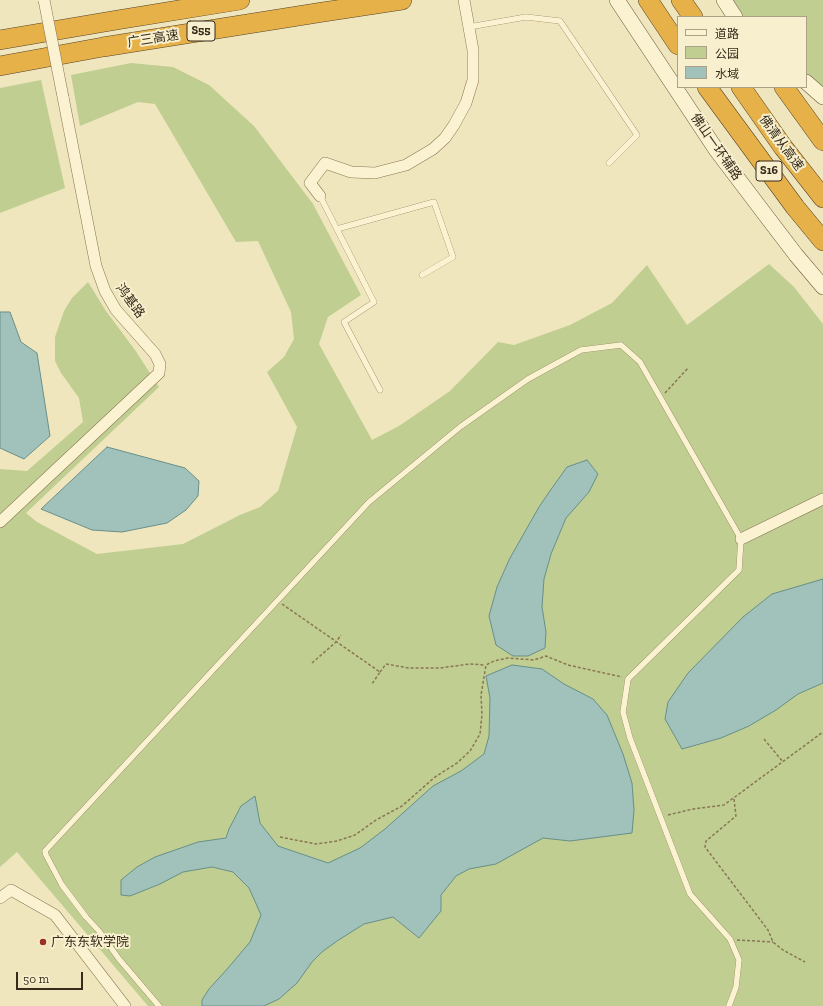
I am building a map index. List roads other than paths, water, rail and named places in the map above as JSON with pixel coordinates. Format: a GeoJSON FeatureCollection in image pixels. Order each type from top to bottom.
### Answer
{"type":"FeatureCollection","features":[{"type":"Feature","properties":{"kind":"highway"},"geometry":{"type":"LineString","coordinates":[[117,20],[205,0]]}},
{"type":"Feature","properties":{"kind":"highway","name":"广三高速"},"geometry":{"type":"LineString","coordinates":[[0,40],[240,0]]}},
{"type":"Feature","properties":{"kind":"highway","name":"广三高速"},"geometry":{"type":"LineString","coordinates":[[0,66],[103,47],[402,0]]}},
{"type":"Feature","properties":{"kind":"highway"},"geometry":{"type":"LineString","coordinates":[[648,0],[677,44]]}},
{"type":"Feature","properties":{"kind":"highway"},"geometry":{"type":"LineString","coordinates":[[681,0],[691,16]]}},
{"type":"Feature","properties":{"kind":"highway","name":"佛清从高速"},"geometry":{"type":"LineString","coordinates":[[708,88],[782,190],[823,241]]}},
{"type":"Feature","properties":{"kind":"highway","name":"佛清从高速"},"geometry":{"type":"LineString","coordinates":[[742,88],[783,147],[823,198]]}},
{"type":"Feature","properties":{"kind":"highway"},"geometry":{"type":"LineString","coordinates":[[785,88],[823,141]]}},
{"type":"Feature","properties":{"kind":"main road","name":"佛山一环辅路"},"geometry":{"type":"LineString","coordinates":[[617,0],[717,150],[791,249],[823,287]]}},
{"type":"Feature","properties":{"kind":"main road"},"geometry":{"type":"LineString","coordinates":[[724,0],[734,16]]}},
{"type":"Feature","properties":{"kind":"main road"},"geometry":{"type":"LineString","coordinates":[[807,83],[823,97]]}},
{"type":"Feature","properties":{"kind":"street","name":"鸿基路"},"geometry":{"type":"LineString","coordinates":[[0,522],[158,373],[160,364],[156,354],[116,310],[104,291],[96,266],[44,0]]}},
{"type":"Feature","properties":{"kind":"street"},"geometry":{"type":"LineString","coordinates":[[320,196],[310,183],[325,163],[351,172],[375,173],[406,165],[433,150],[445,138],[454,125],[466,102],[473,80],[473,50],[464,0]]}},
{"type":"Feature","properties":{"kind":"street"},"geometry":{"type":"LineString","coordinates":[[741,539],[823,499]]}},
{"type":"Feature","properties":{"kind":"street"},"geometry":{"type":"LineString","coordinates":[[0,898],[11,890],[55,915],[125,1006]]}},
{"type":"Feature","properties":{"kind":"lane"},"geometry":{"type":"LineString","coordinates":[[469,27],[526,17],[560,21],[637,135],[608,163]]}},
{"type":"Feature","properties":{"kind":"lane"},"geometry":{"type":"LineString","coordinates":[[320,196],[374,302],[344,322],[380,390]]}},
{"type":"Feature","properties":{"kind":"lane"},"geometry":{"type":"LineString","coordinates":[[337,229],[434,202],[453,257],[422,275]]}},
{"type":"Feature","properties":{"kind":"lane"},"geometry":{"type":"LineString","coordinates":[[159,1006],[119,959],[99,931],[86,917],[62,885],[45,851],[369,502],[460,427],[528,379],[581,350],[621,345],[640,362],[741,539],[739,570],[628,679],[623,712],[630,738],[690,894],[730,939],[739,960],[736,987],[729,1006]]}},
{"type":"Feature","properties":{"kind":"water"},"geometry":{"type":"Polygon","coordinates":[[[0,312],[10,312],[21,342],[37,353],[50,436],[24,459],[0,448],[0,312]]]}},
{"type":"Feature","properties":{"kind":"water"},"geometry":{"type":"Polygon","coordinates":[[[107,447],[185,468],[199,481],[198,496],[186,510],[167,523],[122,532],[92,530],[41,509],[107,447]]]}},
{"type":"Feature","properties":{"kind":"water"},"geometry":{"type":"Polygon","coordinates":[[[587,460],[598,474],[589,492],[566,518],[551,554],[544,579],[542,607],[546,632],[545,648],[528,656],[513,656],[496,645],[489,616],[497,587],[510,558],[539,507],[552,488],[567,467],[587,460]]]}},
{"type":"Feature","properties":{"kind":"water"},"geometry":{"type":"Polygon","coordinates":[[[823,579],[823,683],[798,694],[776,710],[749,726],[721,738],[682,749],[665,719],[668,702],[688,673],[743,617],[772,594],[823,579]]]}},
{"type":"Feature","properties":{"kind":"water"},"geometry":{"type":"Polygon","coordinates":[[[512,665],[542,669],[564,684],[593,699],[607,715],[623,754],[632,783],[634,810],[632,833],[570,841],[543,838],[496,864],[469,869],[456,876],[441,895],[441,911],[419,938],[393,917],[364,924],[322,952],[312,962],[297,983],[279,999],[264,1006],[202,1006],[202,1000],[209,989],[250,942],[261,915],[249,888],[233,872],[212,867],[183,872],[160,884],[130,896],[121,895],[121,880],[137,867],[155,857],[198,842],[226,838],[241,806],[255,796],[260,823],[278,846],[328,863],[360,848],[385,829],[433,786],[461,771],[484,754],[489,736],[490,698],[486,676],[512,665]]]}},
{"type":"Feature","properties":{"kind":"place","name":"广东东软学院"},"geometry":{"type":"Point","coordinates":[43,942]}}]}
